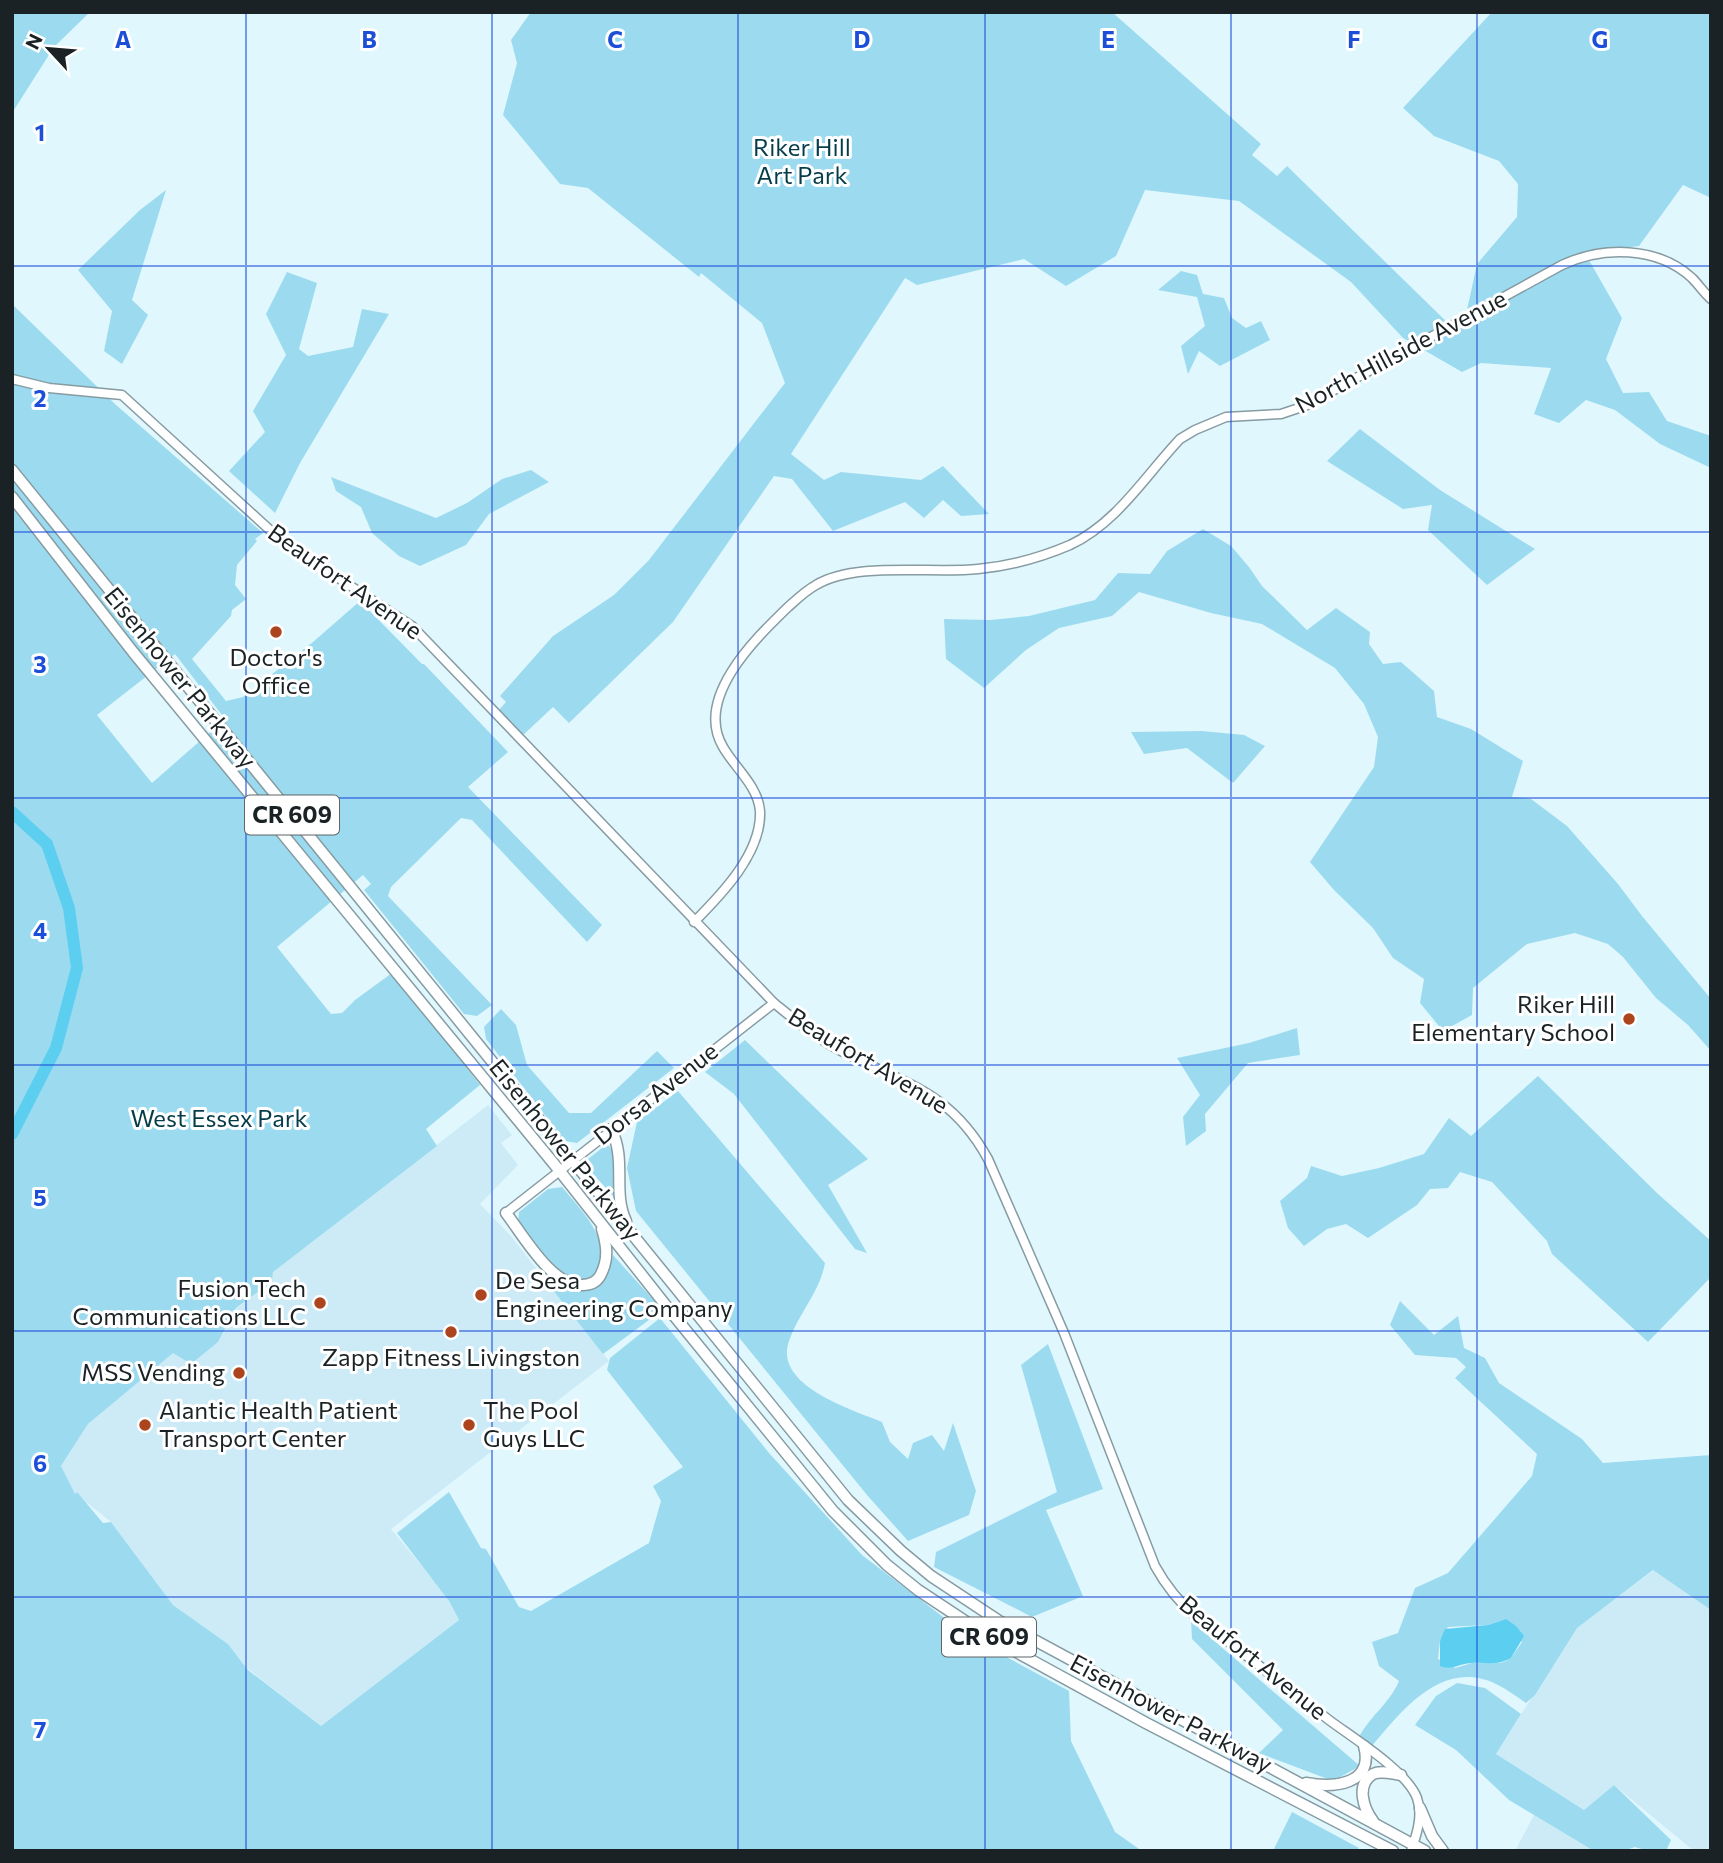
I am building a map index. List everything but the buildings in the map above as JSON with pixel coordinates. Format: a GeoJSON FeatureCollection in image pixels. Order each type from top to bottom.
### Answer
{"type":"FeatureCollection","features":[{"type":"Feature","properties":{"kind":"main road","name":"Eisenhower Parkway"},"geometry":{"type":"LineString","coordinates":[[12,470],[848,1500],[911,1559],[999,1621],[1373,1822],[1413,1848],[1425,1851]]}},
{"type":"Feature","properties":{"kind":"main road","name":"Eisenhower Parkway"},"geometry":{"type":"LineString","coordinates":[[12,496],[133,652],[559,1170],[833,1511],[887,1565],[919,1590],[1001,1644],[1146,1723],[1393,1851]]}},
{"type":"Feature","properties":{"kind":"main road"},"geometry":{"type":"LineString","coordinates":[[611,1129],[620,1156],[623,1215],[633,1234]]}},
{"type":"Feature","properties":{"kind":"main road"},"geometry":{"type":"LineString","coordinates":[[506,1213],[554,1275],[565,1283],[578,1286],[598,1280],[604,1269],[607,1256],[598,1218]]}},
{"type":"Feature","properties":{"kind":"main road"},"geometry":{"type":"LineString","coordinates":[[1297,1781],[1322,1786],[1347,1783],[1357,1776],[1367,1760],[1363,1746]]}},
{"type":"Feature","properties":{"kind":"main road"},"geometry":{"type":"LineString","coordinates":[[1373,1822],[1365,1810],[1362,1795],[1365,1783],[1372,1774],[1383,1772],[1401,1775]]}},
{"type":"Feature","properties":{"kind":"main road"},"geometry":{"type":"LineString","coordinates":[[1420,1808],[1432,1836],[1443,1851]]}},
{"type":"Feature","properties":{"kind":"street","name":"North Hillside Avenue"},"geometry":{"type":"LineString","coordinates":[[694,922],[730,886],[746,859],[759,822],[757,798],[718,735],[716,721],[720,695],[733,669],[757,638],[816,584],[847,574],[978,569],[1011,564],[1068,546],[1105,523],[1180,439],[1195,430],[1226,417],[1281,414],[1305,407],[1562,265],[1585,256],[1622,252],[1659,259],[1692,278],[1711,299]]}},
{"type":"Feature","properties":{"kind":"street","name":"Beaufort Avenue"},"geometry":{"type":"LineString","coordinates":[[12,379],[50,388],[122,395],[283,542],[412,626],[774,1003],[796,1022],[838,1049],[935,1097],[966,1125],[988,1159],[1042,1283],[1155,1566],[1164,1581],[1189,1612],[1401,1775],[1413,1790],[1420,1808]]}},
{"type":"Feature","properties":{"kind":"street","name":"Dorsa Avenue"},"geometry":{"type":"LineString","coordinates":[[506,1213],[774,1003]]}},
{"type":"Feature","properties":{"kind":"street"},"geometry":{"type":"LineString","coordinates":[[1413,1848],[1420,1808]]}},
{"type":"Feature","properties":{"kind":"shaded area"},"geometry":{"type":"Polygon","coordinates":[[[488,1105],[512,1135],[501,1143],[518,1165],[480,1204],[510,1235],[609,1361],[391,1529],[445,1594],[459,1620],[321,1726],[247,1668],[228,1644],[173,1605],[111,1522],[71,1490],[61,1466],[88,1424],[172,1352],[218,1342],[237,1308],[272,1282],[277,1233],[307,1246],[488,1105]]]}},
{"type":"Feature","properties":{"kind":"shaded area"},"geometry":{"type":"Polygon","coordinates":[[[1654,1570],[1711,1610],[1711,1851],[1694,1851],[1614,1785],[1584,1810],[1496,1754],[1576,1628],[1654,1570]]]}},
{"type":"Feature","properties":{"kind":"shaded area"},"geometry":{"type":"Polygon","coordinates":[[[1506,1619],[1524,1636],[1511,1658],[1496,1663],[1468,1663],[1448,1668],[1440,1666],[1440,1641],[1445,1629],[1488,1625],[1506,1619]]]}},
{"type":"Feature","properties":{"kind":"shaded area"},"geometry":{"type":"Polygon","coordinates":[[[1534,1815],[1594,1851],[1515,1851],[1534,1815]]]}},
{"type":"Feature","properties":{"kind":"green space"},"geometry":{"type":"Polygon","coordinates":[[[12,12],[90,12],[54,47],[12,113],[12,12]]]}},
{"type":"Feature","properties":{"kind":"green space","name":"Riker Hill Art Park"},"geometry":{"type":"Polygon","coordinates":[[[531,12],[1112,12],[1261,144],[1252,155],[1277,176],[1287,166],[1452,327],[1465,319],[1477,264],[1517,217],[1518,184],[1499,161],[1434,136],[1403,108],[1492,12],[1711,12],[1711,198],[1683,185],[1639,246],[1585,253],[1622,318],[1606,359],[1623,393],[1649,392],[1667,421],[1711,436],[1711,468],[1660,444],[1615,410],[1586,400],[1559,423],[1534,414],[1551,368],[1481,363],[1462,372],[1403,338],[1351,282],[1239,201],[1145,190],[1116,256],[1066,286],[1024,259],[917,285],[905,278],[791,454],[824,480],[841,472],[921,480],[943,466],[989,514],[961,516],[943,500],[924,518],[905,502],[833,531],[792,479],[774,476],[673,622],[569,723],[553,707],[521,737],[498,711],[506,702],[500,696],[553,636],[614,595],[649,560],[785,383],[762,323],[701,273],[699,277],[588,188],[560,184],[503,115],[517,63],[511,40],[531,12]]]}},
{"type":"Feature","properties":{"kind":"green space"},"geometry":{"type":"Polygon","coordinates":[[[166,190],[132,300],[148,315],[122,364],[104,351],[112,311],[78,270],[140,210],[166,190]]]}},
{"type":"Feature","properties":{"kind":"green space"},"geometry":{"type":"Polygon","coordinates":[[[1181,271],[1197,275],[1203,294],[1224,298],[1232,318],[1246,328],[1261,321],[1270,340],[1220,366],[1199,351],[1188,374],[1181,346],[1205,326],[1197,297],[1158,290],[1181,271]]]}},
{"type":"Feature","properties":{"kind":"green space"},"geometry":{"type":"Polygon","coordinates":[[[287,272],[317,283],[299,349],[308,356],[353,347],[362,309],[389,314],[300,463],[275,513],[229,471],[265,432],[253,411],[286,355],[266,314],[287,272]]]}},
{"type":"Feature","properties":{"kind":"green space","name":"West Essex Park"},"geometry":{"type":"Polygon","coordinates":[[[12,304],[115,404],[263,533],[255,539],[257,541],[237,565],[235,585],[246,599],[232,610],[231,616],[192,659],[226,701],[243,697],[360,601],[508,752],[468,787],[602,925],[587,942],[472,820],[461,818],[391,887],[388,896],[492,1005],[477,1016],[464,1014],[364,890],[371,884],[363,875],[277,947],[331,1014],[342,1013],[392,973],[480,1085],[426,1129],[437,1146],[273,1272],[272,1282],[236,1308],[218,1342],[191,1364],[173,1353],[88,1424],[61,1466],[75,1494],[77,1492],[103,1523],[111,1522],[173,1605],[228,1644],[248,1670],[321,1726],[459,1620],[449,1601],[397,1533],[449,1492],[519,1607],[531,1611],[649,1543],[661,1501],[653,1486],[683,1467],[607,1370],[610,1358],[660,1318],[769,1453],[862,1555],[968,1636],[1069,1691],[1071,1741],[1115,1832],[1142,1851],[12,1851],[12,304]],[[175,654],[97,715],[152,783],[225,719],[175,654]]]}},
{"type":"Feature","properties":{"kind":"green space"},"geometry":{"type":"Polygon","coordinates":[[[1360,429],[1440,490],[1535,549],[1487,585],[1428,530],[1432,505],[1403,509],[1327,461],[1360,429]]]}},
{"type":"Feature","properties":{"kind":"green space"},"geometry":{"type":"Polygon","coordinates":[[[531,470],[549,482],[489,514],[466,545],[420,566],[399,556],[372,533],[361,507],[336,491],[331,477],[436,518],[467,503],[502,479],[531,470]]]}},
{"type":"Feature","properties":{"kind":"green space"},"geometry":{"type":"Polygon","coordinates":[[[1203,529],[1231,546],[1262,586],[1307,630],[1336,608],[1370,632],[1369,644],[1383,664],[1401,662],[1434,691],[1437,717],[1471,729],[1523,761],[1512,797],[1531,799],[1567,826],[1711,999],[1711,1051],[1688,1025],[1656,998],[1623,957],[1608,944],[1575,933],[1527,944],[1473,988],[1472,1015],[1443,1031],[1420,1003],[1424,979],[1393,958],[1373,928],[1310,862],[1374,767],[1378,737],[1364,704],[1335,668],[1262,624],[1211,613],[1139,592],[1112,616],[1059,628],[1026,650],[984,688],[946,659],[944,619],[990,620],[1029,616],[1095,600],[1118,573],[1150,574],[1167,551],[1203,529]]]}},
{"type":"Feature","properties":{"kind":"green space"},"geometry":{"type":"Polygon","coordinates":[[[1202,731],[1244,735],[1265,746],[1233,783],[1187,748],[1144,754],[1131,732],[1202,731]]]}},
{"type":"Feature","properties":{"kind":"green space"},"geometry":{"type":"Polygon","coordinates":[[[501,1009],[516,1025],[527,1065],[569,1113],[591,1113],[657,1051],[674,1068],[577,1143],[565,1141],[486,1039],[484,1027],[501,1009]]]}},
{"type":"Feature","properties":{"kind":"green space"},"geometry":{"type":"Polygon","coordinates":[[[1297,1028],[1300,1055],[1248,1063],[1205,1114],[1206,1131],[1186,1146],[1183,1117],[1200,1095],[1177,1058],[1249,1043],[1297,1028]]]}},
{"type":"Feature","properties":{"kind":"green space"},"geometry":{"type":"Polygon","coordinates":[[[745,1040],[868,1159],[828,1185],[867,1253],[855,1249],[734,1094],[705,1072],[745,1040]]]}},
{"type":"Feature","properties":{"kind":"green space"},"geometry":{"type":"Polygon","coordinates":[[[1538,1076],[1657,1193],[1711,1241],[1711,1277],[1648,1342],[1552,1254],[1547,1241],[1492,1182],[1460,1172],[1448,1188],[1430,1189],[1417,1205],[1368,1238],[1346,1224],[1327,1229],[1304,1246],[1288,1228],[1280,1201],[1307,1178],[1311,1166],[1342,1176],[1424,1154],[1449,1118],[1471,1136],[1538,1076]]]}},
{"type":"Feature","properties":{"kind":"green space"},"geometry":{"type":"Polygon","coordinates":[[[678,1091],[825,1263],[819,1284],[789,1341],[787,1357],[793,1371],[819,1394],[882,1422],[890,1442],[908,1459],[913,1443],[932,1435],[944,1451],[953,1423],[976,1491],[969,1515],[908,1541],[867,1495],[636,1211],[627,1168],[637,1122],[678,1091]]]}},
{"type":"Feature","properties":{"kind":"green space"},"geometry":{"type":"Polygon","coordinates":[[[607,1144],[615,1153],[615,1198],[583,1163],[607,1144]]]}},
{"type":"Feature","properties":{"kind":"green space"},"geometry":{"type":"Polygon","coordinates":[[[562,1187],[588,1219],[599,1242],[601,1254],[590,1279],[573,1281],[553,1268],[518,1223],[519,1212],[548,1189],[562,1187]]]}},
{"type":"Feature","properties":{"kind":"green space"},"geometry":{"type":"Polygon","coordinates":[[[613,1255],[658,1305],[657,1314],[603,1354],[545,1280],[569,1289],[588,1289],[603,1279],[613,1255]]]}},
{"type":"Feature","properties":{"kind":"green space"},"geometry":{"type":"Polygon","coordinates":[[[1400,1301],[1434,1335],[1458,1316],[1464,1348],[1485,1358],[1499,1383],[1582,1439],[1603,1463],[1711,1455],[1711,1610],[1653,1570],[1577,1628],[1535,1695],[1526,1703],[1498,1685],[1478,1678],[1460,1678],[1443,1682],[1426,1691],[1397,1717],[1372,1746],[1359,1737],[1399,1681],[1379,1666],[1372,1642],[1398,1633],[1415,1588],[1448,1573],[1532,1476],[1537,1454],[1455,1378],[1466,1367],[1456,1358],[1415,1355],[1390,1325],[1400,1301]],[[1503,1620],[1488,1625],[1448,1627],[1440,1641],[1438,1659],[1455,1668],[1472,1663],[1500,1663],[1511,1658],[1522,1642],[1503,1620]]]}},
{"type":"Feature","properties":{"kind":"green space"},"geometry":{"type":"Polygon","coordinates":[[[1048,1344],[1103,1489],[1046,1510],[1083,1596],[1032,1617],[934,1567],[936,1552],[1057,1492],[1021,1365],[1048,1344]]]}},
{"type":"Feature","properties":{"kind":"green space"},"geometry":{"type":"Polygon","coordinates":[[[1191,1621],[1360,1766],[1333,1781],[1259,1753],[1283,1730],[1192,1639],[1191,1621]]]}},
{"type":"Feature","properties":{"kind":"green space"},"geometry":{"type":"Polygon","coordinates":[[[1457,1683],[1485,1688],[1521,1714],[1496,1754],[1584,1810],[1614,1785],[1671,1840],[1666,1851],[1648,1851],[1635,1847],[1623,1851],[1594,1851],[1509,1800],[1456,1750],[1415,1725],[1436,1696],[1457,1683]]]}},
{"type":"Feature","properties":{"kind":"green space"},"geometry":{"type":"Polygon","coordinates":[[[1292,1812],[1359,1848],[1356,1851],[1273,1851],[1292,1812]]]}},
{"type":"Feature","properties":{"kind":"waterway"},"geometry":{"type":"LineString","coordinates":[[12,812],[47,844],[69,908],[77,968],[56,1048],[12,1134]]}},
{"type":"Feature","properties":{"kind":"place","name":"Doctor's Office"},"geometry":{"type":"Point","coordinates":[276,632]}},
{"type":"Feature","properties":{"kind":"place","name":"Riker Hill Elementary School"},"geometry":{"type":"Point","coordinates":[1629,1019]}},
{"type":"Feature","properties":{"kind":"place","name":"De Sesa Engineering Company"},"geometry":{"type":"Point","coordinates":[481,1295]}},
{"type":"Feature","properties":{"kind":"place","name":"Fusion Tech Communications LLC"},"geometry":{"type":"Point","coordinates":[320,1303]}},
{"type":"Feature","properties":{"kind":"place","name":"Zapp Fitness Livingston"},"geometry":{"type":"Point","coordinates":[451,1332]}},
{"type":"Feature","properties":{"kind":"place","name":"MSS Vending"},"geometry":{"type":"Point","coordinates":[239,1373]}},
{"type":"Feature","properties":{"kind":"place","name":"Alantic Health Patient Transport Center"},"geometry":{"type":"Point","coordinates":[145,1425]}},
{"type":"Feature","properties":{"kind":"place","name":"The Pool Guys LLC"},"geometry":{"type":"Point","coordinates":[469,1425]}}]}
